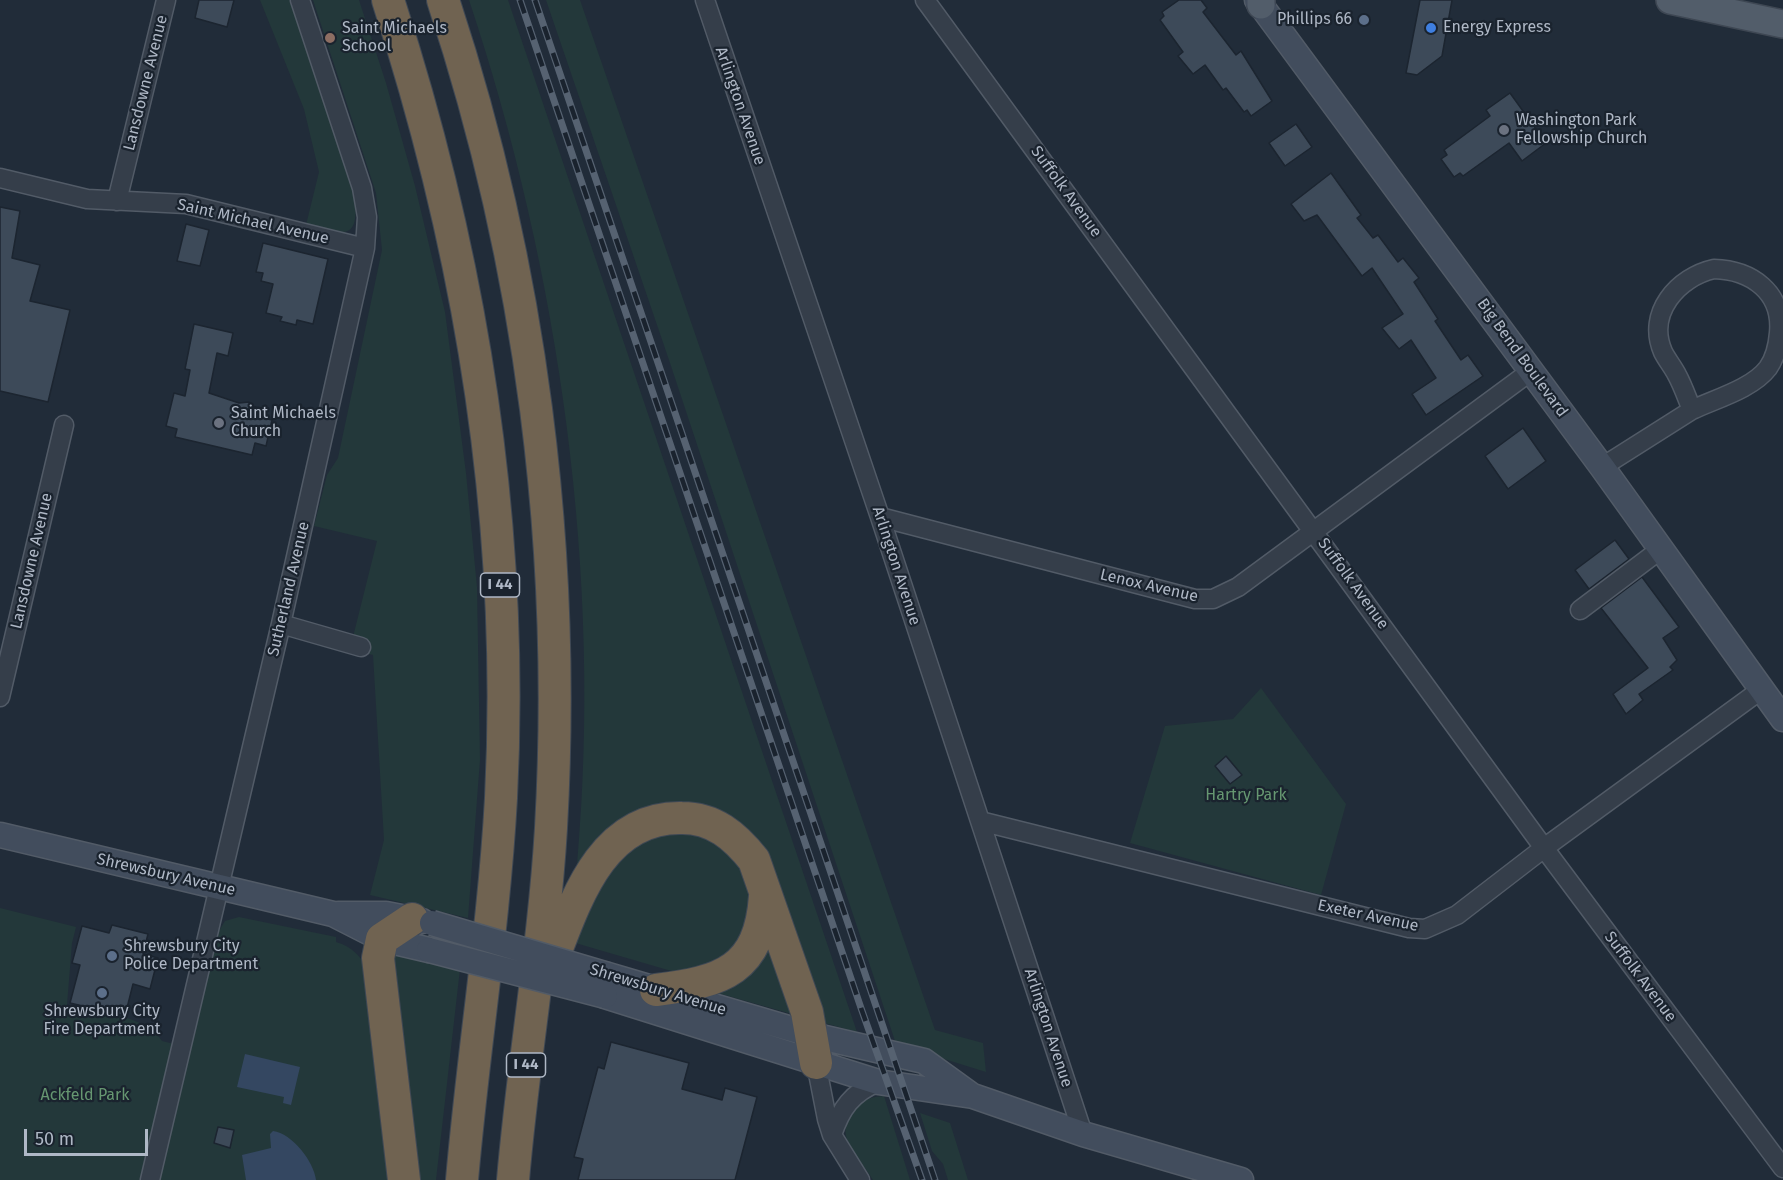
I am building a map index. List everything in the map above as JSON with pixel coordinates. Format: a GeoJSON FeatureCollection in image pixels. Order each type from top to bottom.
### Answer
{"type":"FeatureCollection","features":[{"type":"Feature","properties":{"kind":"highway","name":"I 44"},"geometry":{"type":"LineString","coordinates":[[388,0],[425,122],[458,254],[488,432],[497,524],[502,616],[501,797],[495,890],[462,1180]]}},
{"type":"Feature","properties":{"kind":"highway","name":"I 44"},"geometry":{"type":"LineString","coordinates":[[443,0],[475,106],[498,194],[520,305],[543,461],[554,633],[554,735],[545,916],[513,1180]]}},
{"type":"Feature","properties":{"kind":"highway"},"geometry":{"type":"LineString","coordinates":[[534,1006],[577,896],[592,869],[614,843],[636,827],[665,817],[694,818],[719,826],[741,843],[754,860],[807,1012],[814,1049]]}},
{"type":"Feature","properties":{"kind":"highway"},"geometry":{"type":"LineString","coordinates":[[657,990],[697,985],[719,977],[740,963],[755,943],[763,921],[765,892]]}},
{"type":"Feature","properties":{"kind":"highway"},"geometry":{"type":"LineString","coordinates":[[404,1180],[379,986],[378,958],[382,939],[422,921]]}},
{"type":"Feature","properties":{"kind":"main road"},"geometry":{"type":"LineString","coordinates":[[1670,0],[1783,24]]}},
{"type":"Feature","properties":{"kind":"main road","name":"Big Bend Boulevard"},"geometry":{"type":"LineString","coordinates":[[1260,2],[1602,467],[1783,719]]}},
{"type":"Feature","properties":{"kind":"main road","name":"Shrewsbury Avenue"},"geometry":{"type":"LineString","coordinates":[[0,835],[333,914],[386,914],[422,921],[607,986],[814,1049],[924,1061],[972,1096]]}},
{"type":"Feature","properties":{"kind":"main road","name":"Shrewsbury Avenue"},"geometry":{"type":"LineString","coordinates":[[333,914],[382,939],[607,986],[657,990],[814,1049],[878,1082],[972,1096],[1083,1134],[1241,1180]]}},
{"type":"Feature","properties":{"kind":"street","name":"Lansdowne Avenue"},"geometry":{"type":"LineString","coordinates":[[117,201],[166,0]]}},
{"type":"Feature","properties":{"kind":"street","name":"Sutherland Avenue"},"geometry":{"type":"LineString","coordinates":[[150,1180],[281,624],[365,248],[367,217],[362,188],[300,0]]}},
{"type":"Feature","properties":{"kind":"street","name":"Arlington Avenue"},"geometry":{"type":"LineString","coordinates":[[705,0],[880,517],[1083,1134]]}},
{"type":"Feature","properties":{"kind":"street","name":"Suffolk Avenue"},"geometry":{"type":"LineString","coordinates":[[925,0],[1316,532],[1544,848],[1783,1168]]}},
{"type":"Feature","properties":{"kind":"street","name":"Saint Michael Avenue"},"geometry":{"type":"LineString","coordinates":[[0,178],[87,199],[186,204],[365,248]]}},
{"type":"Feature","properties":{"kind":"street"},"geometry":{"type":"LineString","coordinates":[[1602,467],[1692,410],[1749,384],[1767,369],[1774,357],[1780,324],[1777,306],[1770,293],[1758,281],[1741,272],[1714,269],[1688,277],[1667,300],[1661,315],[1659,329],[1662,351],[1678,377],[1692,410]]}},
{"type":"Feature","properties":{"kind":"street","name":"Lenox Avenue"},"geometry":{"type":"LineString","coordinates":[[880,517],[1195,599],[1213,599],[1239,587],[1316,532],[1531,371]]}},
{"type":"Feature","properties":{"kind":"street","name":"Lansdowne Avenue"},"geometry":{"type":"LineString","coordinates":[[0,697],[64,425]]}},
{"type":"Feature","properties":{"kind":"street"},"geometry":{"type":"LineString","coordinates":[[1580,610],[1661,549]]}},
{"type":"Feature","properties":{"kind":"street"},"geometry":{"type":"LineString","coordinates":[[281,624],[361,647]]}},
{"type":"Feature","properties":{"kind":"street","name":"Exeter Avenue"},"geometry":{"type":"LineString","coordinates":[[980,821],[1409,928],[1425,929],[1457,915],[1544,848],[1762,690]]}},
{"type":"Feature","properties":{"kind":"street"},"geometry":{"type":"LineString","coordinates":[[814,1049],[826,1119],[832,1135],[860,1180]]}},
{"type":"Feature","properties":{"kind":"street"},"geometry":{"type":"LineString","coordinates":[[832,1135],[846,1104],[863,1089],[878,1082]]}},
{"type":"Feature","properties":{"kind":"green space"},"geometry":{"type":"Polygon","coordinates":[[[260,0],[290,0],[354,188],[355,217],[349,230],[333,232],[306,225],[319,172],[304,109],[260,0]]]}},
{"type":"Feature","properties":{"kind":"green space"},"geometry":{"type":"Polygon","coordinates":[[[313,0],[359,0],[386,83],[415,186],[445,312],[466,473],[477,587],[480,760],[468,918],[370,895],[384,840],[373,655],[350,649],[377,541],[314,526],[327,475],[338,458],[382,250],[376,193],[313,0]]]}},
{"type":"Feature","properties":{"kind":"green space"},"geometry":{"type":"Polygon","coordinates":[[[469,0],[508,0],[857,1032],[817,1021],[764,863],[711,812],[577,865],[584,757],[584,647],[578,537],[567,427],[550,318],[528,210],[501,104],[469,0]]]}},
{"type":"Feature","properties":{"kind":"green space"},"geometry":{"type":"Polygon","coordinates":[[[546,0],[580,0],[935,1030],[983,1043],[986,1072],[896,1044],[669,360],[546,0]]]}},
{"type":"Feature","properties":{"kind":"green space","name":"Hartry Park"},"geometry":{"type":"Polygon","coordinates":[[[1261,688],[1346,804],[1321,895],[1130,843],[1165,726],[1233,719],[1261,688]]]}},
{"type":"Feature","properties":{"kind":"green space"},"geometry":{"type":"Polygon","coordinates":[[[652,831],[705,832],[742,861],[757,909],[739,953],[685,975],[572,942],[594,881],[652,831]]]}},
{"type":"Feature","properties":{"kind":"green space","name":"Ackfeld Park"},"geometry":{"type":"Polygon","coordinates":[[[0,908],[76,927],[72,943],[67,1005],[133,1020],[155,1032],[162,1041],[190,1048],[219,931],[225,921],[239,917],[336,937],[336,942],[356,953],[369,971],[398,1180],[0,1180],[0,908]]]}},
{"type":"Feature","properties":{"kind":"green space"},"geometry":{"type":"Polygon","coordinates":[[[766,937],[799,1016],[707,990],[766,937]]]}},
{"type":"Feature","properties":{"kind":"green space"},"geometry":{"type":"Polygon","coordinates":[[[399,955],[460,969],[436,1180],[412,1180],[393,957],[399,955]]]}},
{"type":"Feature","properties":{"kind":"green space"},"geometry":{"type":"Polygon","coordinates":[[[884,1096],[910,1180],[873,1180],[850,1148],[847,1139],[845,1131],[852,1113],[866,1100],[884,1096]]]}},
{"type":"Feature","properties":{"kind":"green space"},"geometry":{"type":"Polygon","coordinates":[[[920,1113],[950,1123],[968,1180],[948,1180],[943,1164],[932,1151],[920,1113]]]}},
{"type":"Feature","properties":{"kind":"water"},"geometry":{"type":"Polygon","coordinates":[[[245,1054],[300,1067],[291,1105],[283,1103],[284,1097],[237,1087],[245,1054]]]}},
{"type":"Feature","properties":{"kind":"water"},"geometry":{"type":"Polygon","coordinates":[[[273,1131],[287,1137],[301,1150],[311,1165],[316,1180],[246,1180],[242,1155],[271,1148],[270,1134],[273,1131]]]}},
{"type":"Feature","properties":{"kind":"building"},"geometry":{"type":"Polygon","coordinates":[[[199,0],[234,0],[227,27],[195,18],[199,0]]]}},
{"type":"Feature","properties":{"kind":"building"},"geometry":{"type":"Polygon","coordinates":[[[1179,0],[1201,0],[1207,8],[1203,12],[1236,55],[1241,51],[1272,101],[1251,116],[1247,110],[1244,112],[1226,88],[1223,90],[1205,65],[1193,74],[1178,56],[1183,52],[1160,20],[1164,16],[1162,12],[1179,0]]]}},
{"type":"Feature","properties":{"kind":"building","name":"Energy Express"},"geometry":{"type":"Polygon","coordinates":[[[1420,0],[1452,0],[1442,56],[1417,75],[1406,73],[1420,0]]]}},
{"type":"Feature","properties":{"kind":"building","name":"Washington Park Fellowship Church"},"geometry":{"type":"Polygon","coordinates":[[[1510,93],[1546,143],[1522,161],[1509,143],[1463,176],[1460,173],[1454,177],[1441,159],[1447,155],[1444,150],[1490,116],[1486,110],[1510,93]]]}},
{"type":"Feature","properties":{"kind":"building"},"geometry":{"type":"Polygon","coordinates":[[[1296,124],[1312,147],[1285,166],[1269,143],[1296,124]]]}},
{"type":"Feature","properties":{"kind":"building"},"geometry":{"type":"Polygon","coordinates":[[[1331,173],[1361,215],[1357,218],[1373,238],[1378,235],[1398,262],[1403,258],[1419,278],[1414,282],[1438,319],[1435,321],[1461,360],[1468,355],[1483,376],[1426,415],[1412,394],[1436,378],[1411,340],[1399,349],[1382,328],[1403,314],[1372,268],[1362,276],[1317,215],[1304,221],[1291,204],[1331,173]]]}},
{"type":"Feature","properties":{"kind":"building"},"geometry":{"type":"Polygon","coordinates":[[[0,207],[20,211],[12,258],[40,265],[30,301],[70,310],[48,402],[0,391],[0,207]]]}},
{"type":"Feature","properties":{"kind":"building"},"geometry":{"type":"Polygon","coordinates":[[[186,224],[209,230],[200,266],[177,261],[186,224]]]}},
{"type":"Feature","properties":{"kind":"building"},"geometry":{"type":"Polygon","coordinates":[[[263,243],[328,259],[313,324],[297,320],[296,325],[280,321],[282,317],[266,313],[273,284],[261,281],[263,273],[256,272],[263,243]]]}},
{"type":"Feature","properties":{"kind":"building","name":"Saint Michaels Church"},"geometry":{"type":"Polygon","coordinates":[[[194,324],[233,333],[228,356],[217,353],[209,393],[239,403],[249,402],[251,406],[261,408],[259,417],[272,420],[266,446],[255,443],[252,455],[175,437],[177,429],[166,426],[174,393],[185,396],[190,370],[185,369],[194,324]]]}},
{"type":"Feature","properties":{"kind":"building"},"geometry":{"type":"Polygon","coordinates":[[[1523,428],[1546,461],[1508,489],[1485,456],[1523,428]]]}},
{"type":"Feature","properties":{"kind":"building"},"geometry":{"type":"Polygon","coordinates":[[[1615,540],[1629,559],[1589,589],[1575,570],[1615,540]]]}},
{"type":"Feature","properties":{"kind":"building"},"geometry":{"type":"Polygon","coordinates":[[[1642,577],[1679,627],[1663,638],[1677,660],[1670,667],[1673,670],[1639,694],[1643,700],[1626,714],[1613,694],[1648,668],[1601,608],[1642,577]]]}},
{"type":"Feature","properties":{"kind":"building"},"geometry":{"type":"Polygon","coordinates":[[[1226,756],[1242,775],[1230,784],[1215,766],[1226,756]]]}},
{"type":"Feature","properties":{"kind":"building","name":"Shrewsbury City Police Department"},"geometry":{"type":"Polygon","coordinates":[[[112,925],[148,934],[143,954],[158,958],[150,989],[133,984],[125,1016],[70,1003],[80,965],[72,963],[82,926],[109,933],[112,925]]]}},
{"type":"Feature","properties":{"kind":"building"},"geometry":{"type":"Polygon","coordinates":[[[611,1042],[689,1063],[682,1089],[722,1100],[725,1088],[757,1097],[735,1180],[578,1180],[583,1159],[574,1157],[598,1067],[604,1069],[611,1042]]]}},
{"type":"Feature","properties":{"kind":"building"},"geometry":{"type":"Polygon","coordinates":[[[218,1127],[234,1130],[230,1148],[214,1143],[218,1127]]]}},
{"type":"Feature","properties":{"kind":"railway"},"geometry":{"type":"LineString","coordinates":[[520,0],[861,1008],[922,1180]]}},
{"type":"Feature","properties":{"kind":"railway"},"geometry":{"type":"LineString","coordinates":[[535,0],[935,1180]]}},
{"type":"Feature","properties":{"kind":"place","name":"Phillips 66"},"geometry":{"type":"Point","coordinates":[1364,20]}},
{"type":"Feature","properties":{"kind":"place","name":"Energy Express"},"geometry":{"type":"Point","coordinates":[1431,28]}},
{"type":"Feature","properties":{"kind":"place","name":"Saint Michaels School"},"geometry":{"type":"Point","coordinates":[330,38]}},
{"type":"Feature","properties":{"kind":"place","name":"Washington Park Fellowship Church"},"geometry":{"type":"Point","coordinates":[1504,130]}},
{"type":"Feature","properties":{"kind":"place","name":"Saint Michaels Church"},"geometry":{"type":"Point","coordinates":[219,423]}},
{"type":"Feature","properties":{"kind":"place","name":"Shrewsbury City Police Department"},"geometry":{"type":"Point","coordinates":[112,956]}},
{"type":"Feature","properties":{"kind":"place","name":"Shrewsbury City Fire Department"},"geometry":{"type":"Point","coordinates":[102,993]}}]}
